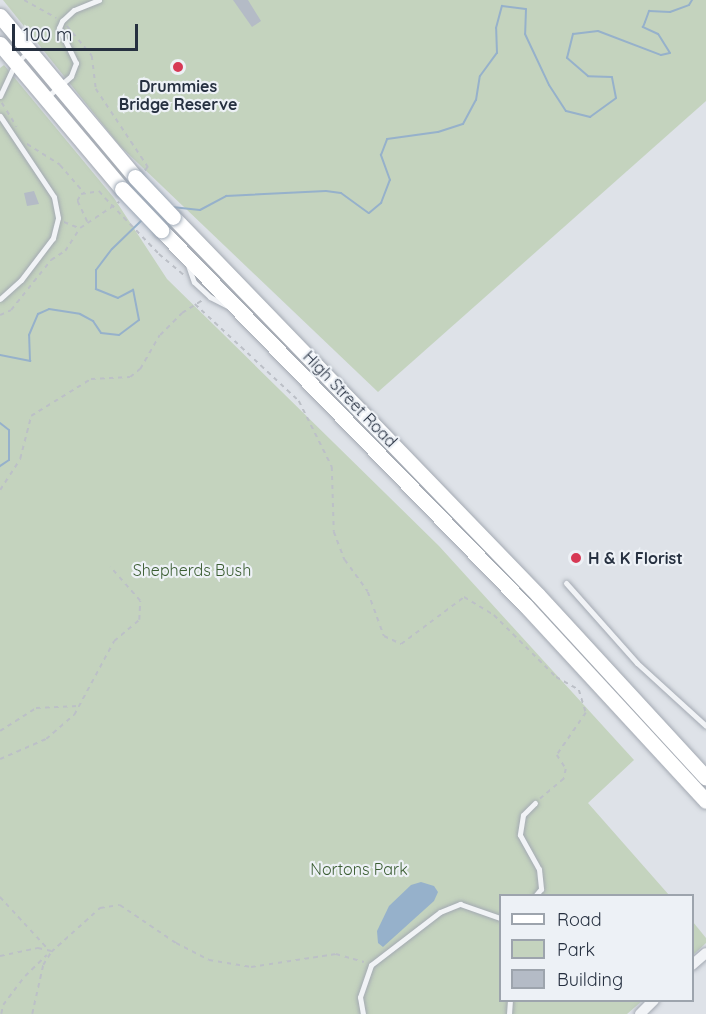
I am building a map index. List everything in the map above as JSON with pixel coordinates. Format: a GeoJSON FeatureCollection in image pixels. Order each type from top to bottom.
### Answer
{"type":"FeatureCollection","features":[{"type":"Feature","properties":{"kind":"main road","name":"High Street Road"},"geometry":{"type":"LineString","coordinates":[[0,16],[58,88],[173,217],[538,595],[706,778]]}},
{"type":"Feature","properties":{"kind":"main road","name":"High Street Road"},"geometry":{"type":"LineString","coordinates":[[0,44],[123,194],[161,230],[526,606],[706,801]]}},
{"type":"Feature","properties":{"kind":"main road"},"geometry":{"type":"LineString","coordinates":[[526,606],[538,595]]}},
{"type":"Feature","properties":{"kind":"street"},"geometry":{"type":"LineString","coordinates":[[694,964],[706,953]]}},
{"type":"Feature","properties":{"kind":"street"},"geometry":{"type":"LineString","coordinates":[[640,1014],[652,1002]]}},
{"type":"Feature","properties":{"kind":"lane"},"geometry":{"type":"LineString","coordinates":[[44,100],[71,76],[76,63],[59,28],[62,21],[74,10],[99,0]]}},
{"type":"Feature","properties":{"kind":"lane"},"geometry":{"type":"LineString","coordinates":[[0,98],[5,80],[15,64],[28,52]]}},
{"type":"Feature","properties":{"kind":"lane"},"geometry":{"type":"LineString","coordinates":[[0,72],[5,80]]}},
{"type":"Feature","properties":{"kind":"lane"},"geometry":{"type":"LineString","coordinates":[[0,116],[54,197],[58,220],[53,238],[21,280],[0,299]]}},
{"type":"Feature","properties":{"kind":"lane"},"geometry":{"type":"LineString","coordinates":[[184,254],[194,282],[224,306],[237,309]]}},
{"type":"Feature","properties":{"kind":"lane"},"geometry":{"type":"LineString","coordinates":[[566,583],[637,663],[706,726]]}},
{"type":"Feature","properties":{"kind":"lane"},"geometry":{"type":"LineString","coordinates":[[535,803],[524,815],[520,835],[539,869],[541,888],[536,894]]}},
{"type":"Feature","properties":{"kind":"lane"},"geometry":{"type":"LineString","coordinates":[[363,1014],[360,997],[371,965],[440,912],[460,904],[499,917]]}},
{"type":"Feature","properties":{"kind":"path"},"geometry":{"type":"LineString","coordinates":[[24,0],[62,21],[92,56],[96,89],[148,166],[138,176]]}},
{"type":"Feature","properties":{"kind":"path"},"geometry":{"type":"LineString","coordinates":[[0,98],[20,133]]}},
{"type":"Feature","properties":{"kind":"path"},"geometry":{"type":"LineString","coordinates":[[24,140],[60,165],[84,193]]}},
{"type":"Feature","properties":{"kind":"path"},"geometry":{"type":"LineString","coordinates":[[87,223],[77,201],[84,193],[99,191],[159,254],[194,282]]}},
{"type":"Feature","properties":{"kind":"path"},"geometry":{"type":"LineString","coordinates":[[0,315],[11,310],[51,260],[65,251],[80,228],[123,194]]}},
{"type":"Feature","properties":{"kind":"path"},"geometry":{"type":"LineString","coordinates":[[58,220],[80,228]]}},
{"type":"Feature","properties":{"kind":"path"},"geometry":{"type":"LineString","coordinates":[[0,490],[20,459],[31,417],[91,379],[130,377],[140,369],[160,335],[195,304],[210,297]]}},
{"type":"Feature","properties":{"kind":"path"},"geometry":{"type":"LineString","coordinates":[[195,304],[299,401],[332,467],[334,532],[345,560],[368,592],[384,636],[401,644],[464,597],[494,615],[556,677],[579,690],[586,713],[557,755],[566,769],[564,779],[535,803]]}},
{"type":"Feature","properties":{"kind":"path"},"geometry":{"type":"LineString","coordinates":[[0,759],[46,739],[74,715],[114,641],[139,620],[140,601],[110,567]]}},
{"type":"Feature","properties":{"kind":"path"},"geometry":{"type":"LineString","coordinates":[[0,731],[36,708],[78,705]]}},
{"type":"Feature","properties":{"kind":"path"},"geometry":{"type":"LineString","coordinates":[[0,897],[51,952]]}},
{"type":"Feature","properties":{"kind":"path"},"geometry":{"type":"LineString","coordinates":[[1,1014],[3,1005],[25,976],[51,952],[100,908],[120,905],[176,943],[209,960],[251,967],[336,954],[371,965]]}},
{"type":"Feature","properties":{"kind":"path"},"geometry":{"type":"LineString","coordinates":[[0,956],[47,948]]}},
{"type":"Feature","properties":{"kind":"path"},"geometry":{"type":"LineString","coordinates":[[32,1014],[43,965],[51,952]]}},
{"type":"Feature","properties":{"kind":"green space"},"geometry":{"type":"Polygon","coordinates":[[[3,0],[706,0],[706,101],[378,392],[120,146],[3,0]]]}},
{"type":"Feature","properties":{"kind":"green space"},"geometry":{"type":"Polygon","coordinates":[[[4,65],[114,198],[167,279],[439,546],[634,760],[588,803],[668,894],[499,894],[499,1002],[641,1002],[627,1014],[0,1014],[0,68],[4,65]]]}},
{"type":"Feature","properties":{"kind":"green space"},"geometry":{"type":"Polygon","coordinates":[[[694,923],[706,938],[706,943],[694,954],[694,923]]]}},
{"type":"Feature","properties":{"kind":"water"},"geometry":{"type":"Polygon","coordinates":[[[421,882],[434,886],[438,892],[434,901],[383,947],[378,943],[377,931],[389,906],[411,885],[421,882]]]}},
{"type":"Feature","properties":{"kind":"building"},"geometry":{"type":"Polygon","coordinates":[[[233,0],[248,0],[261,21],[252,27],[233,0]]]}},
{"type":"Feature","properties":{"kind":"building"},"geometry":{"type":"Polygon","coordinates":[[[34,191],[39,204],[27,206],[24,193],[34,191]]]}},
{"type":"Feature","properties":{"kind":"waterway"},"geometry":{"type":"LineString","coordinates":[[172,207],[200,210],[226,196],[326,191],[341,193],[369,213],[381,203],[390,180],[381,155],[387,139],[438,132],[463,124],[476,100],[480,76],[497,53],[496,28],[502,6],[526,9],[525,34],[549,85],[566,111],[590,117],[616,98],[612,77],[588,76],[567,58],[573,34],[598,31],[661,55],[670,53],[658,34],[643,27],[649,11],[670,12],[689,5],[692,0]]}},
{"type":"Feature","properties":{"kind":"waterway"},"geometry":{"type":"LineString","coordinates":[[0,355],[30,361],[29,335],[38,314],[49,309],[80,314],[93,321],[101,333],[119,335],[139,320],[133,290],[118,298],[96,289],[96,270],[112,249],[142,220]]}},
{"type":"Feature","properties":{"kind":"waterway"},"geometry":{"type":"LineString","coordinates":[[0,423],[9,430],[9,460],[0,466]]}},
{"type":"Feature","properties":{"kind":"place","name":"Drummies Bridge Reserve"},"geometry":{"type":"Point","coordinates":[178,67]}},
{"type":"Feature","properties":{"kind":"place","name":"H & K Florist"},"geometry":{"type":"Point","coordinates":[576,558]}},
{"type":"Feature","properties":{"kind":"park label","name":"Shepherds Bush"},"geometry":{"type":"Point","coordinates":[192,570]}},
{"type":"Feature","properties":{"kind":"park label","name":"Nortons Park"},"geometry":{"type":"Point","coordinates":[359,869]}}]}
